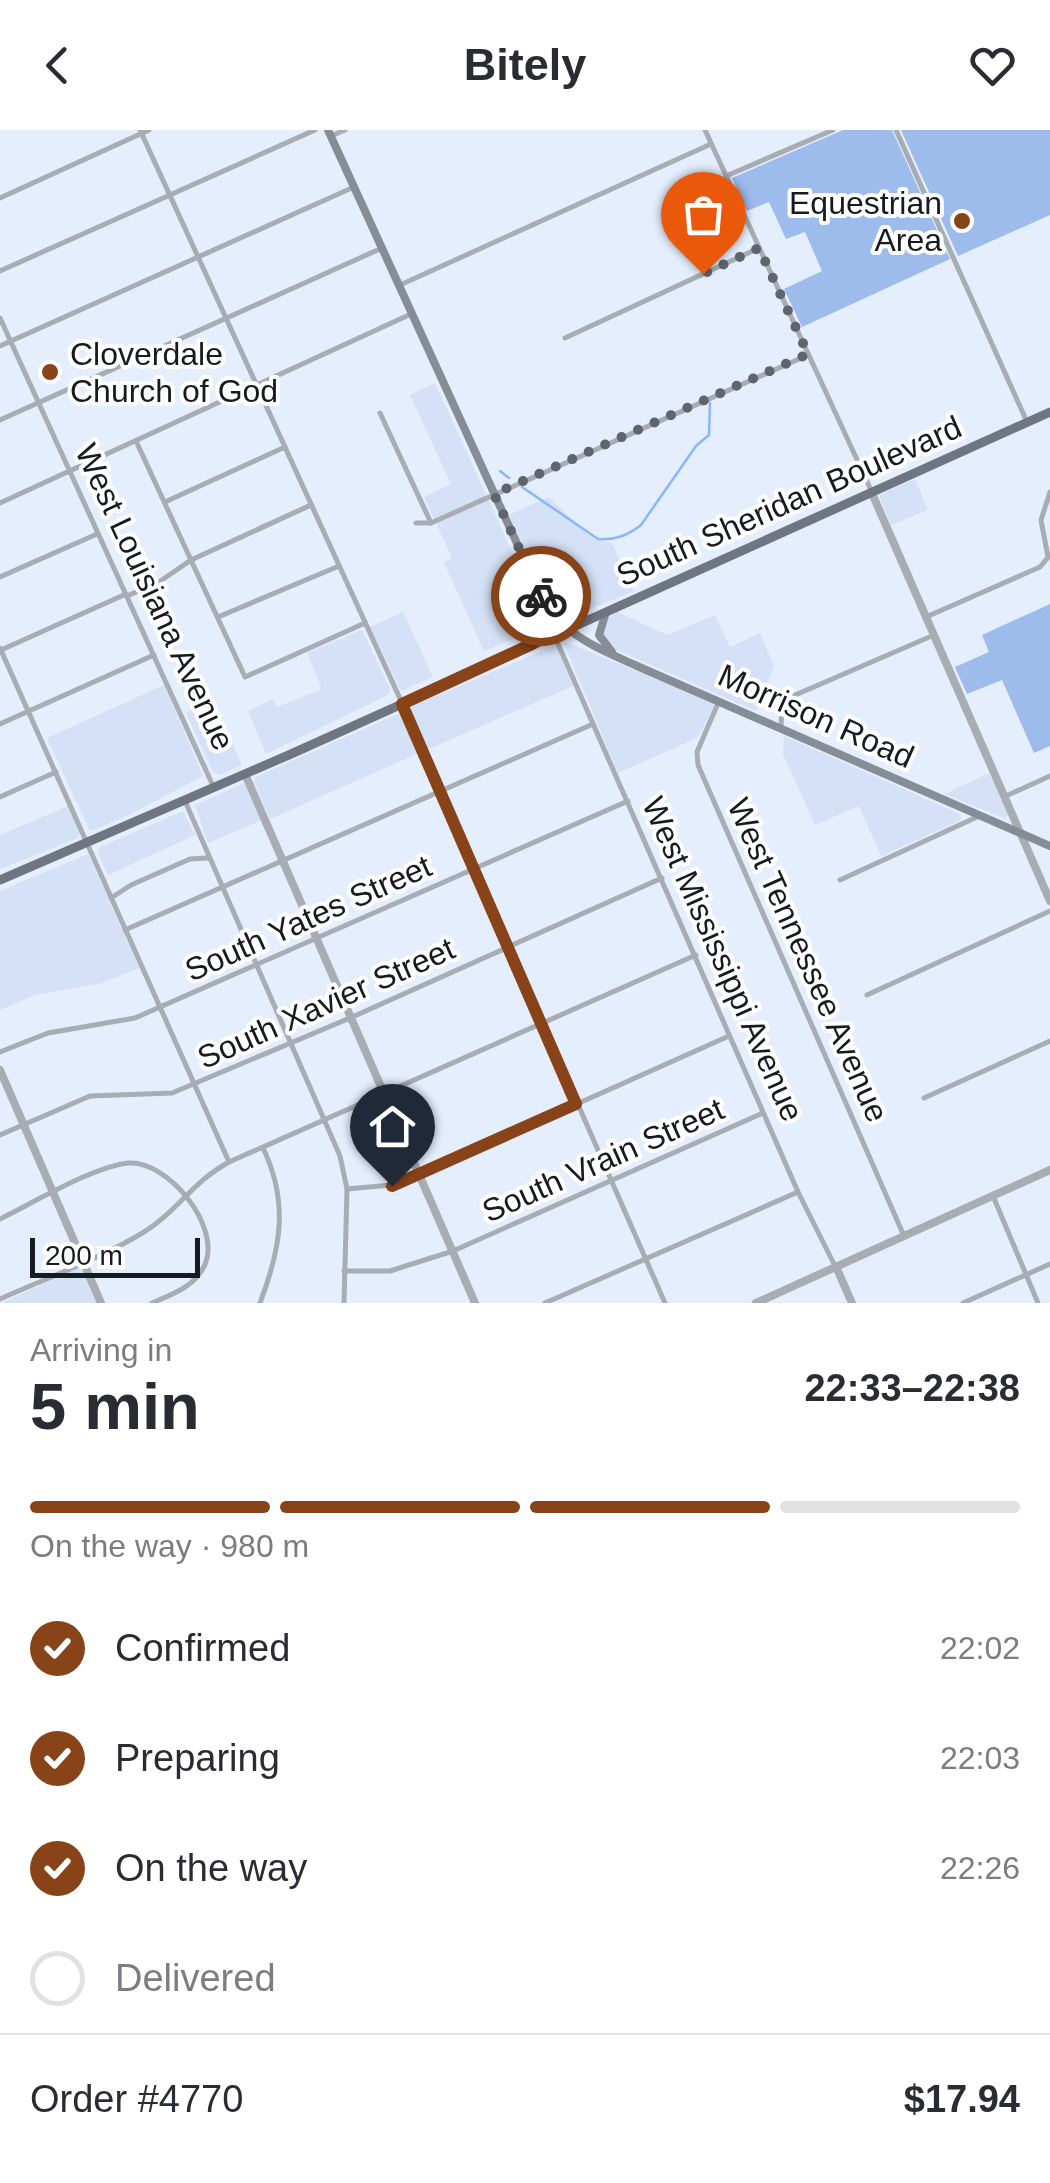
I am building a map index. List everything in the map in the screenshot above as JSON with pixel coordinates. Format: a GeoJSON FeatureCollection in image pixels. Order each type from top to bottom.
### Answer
{"type":"FeatureCollection","features":[{"type":"Feature","properties":{"kind":"main road"},"geometry":{"type":"LineString","coordinates":[[329,133],[544,602],[565,628]]}},
{"type":"Feature","properties":{"kind":"main road","name":"South Sheridan Boulevard"},"geometry":{"type":"LineString","coordinates":[[0,880],[185,801],[1050,412]]}},
{"type":"Feature","properties":{"kind":"main road"},"geometry":{"type":"LineString","coordinates":[[532,644],[546,624],[544,602]]}},
{"type":"Feature","properties":{"kind":"main road"},"geometry":{"type":"LineString","coordinates":[[608,609],[599,635],[620,658]]}},
{"type":"Feature","properties":{"kind":"main road","name":"Morrison Road"},"geometry":{"type":"LineString","coordinates":[[565,628],[586,643],[1050,846]]}},
{"type":"Feature","properties":{"kind":"street"},"geometry":{"type":"LineString","coordinates":[[0,270],[315,130]]}},
{"type":"Feature","properties":{"kind":"street"},"geometry":{"type":"LineString","coordinates":[[329,133],[344,130]]}},
{"type":"Feature","properties":{"kind":"street"},"geometry":{"type":"LineString","coordinates":[[705,130],[871,491],[1050,901]]}},
{"type":"Feature","properties":{"kind":"street"},"geometry":{"type":"LineString","coordinates":[[726,176],[833,130]]}},
{"type":"Feature","properties":{"kind":"street"},"geometry":{"type":"LineString","coordinates":[[896,130],[1027,422]]}},
{"type":"Feature","properties":{"kind":"street"},"geometry":{"type":"LineString","coordinates":[[0,198],[144,131],[402,704],[664,1303]]}},
{"type":"Feature","properties":{"kind":"street"},"geometry":{"type":"LineString","coordinates":[[399,286],[711,144]]}},
{"type":"Feature","properties":{"kind":"street"},"geometry":{"type":"LineString","coordinates":[[0,346],[354,187]]}},
{"type":"Feature","properties":{"kind":"street"},"geometry":{"type":"LineString","coordinates":[[0,420],[382,248]]}},
{"type":"Feature","properties":{"kind":"street"},"geometry":{"type":"LineString","coordinates":[[566,338],[759,248]]}},
{"type":"Feature","properties":{"kind":"street"},"geometry":{"type":"LineString","coordinates":[[0,502],[412,313]]}},
{"type":"Feature","properties":{"kind":"street","name":"West Louisiana Avenue"},"geometry":{"type":"LineString","coordinates":[[0,318],[214,788]]}},
{"type":"Feature","properties":{"kind":"street"},"geometry":{"type":"LineString","coordinates":[[416,523],[431,523],[808,354]]}},
{"type":"Feature","properties":{"kind":"street"},"geometry":{"type":"LineString","coordinates":[[380,413],[431,523]]}},
{"type":"Feature","properties":{"kind":"street"},"geometry":{"type":"LineString","coordinates":[[136,440],[245,677],[366,624]]}},
{"type":"Feature","properties":{"kind":"street"},"geometry":{"type":"LineString","coordinates":[[164,502],[285,447]]}},
{"type":"Feature","properties":{"kind":"street"},"geometry":{"type":"LineString","coordinates":[[926,618],[1040,567],[1049,556],[1041,520],[1050,492]]}},
{"type":"Feature","properties":{"kind":"street"},"geometry":{"type":"LineString","coordinates":[[229,1162],[0,649],[159,582],[191,560],[311,505]]}},
{"type":"Feature","properties":{"kind":"street"},"geometry":{"type":"LineString","coordinates":[[0,577],[98,534]]}},
{"type":"Feature","properties":{"kind":"street"},"geometry":{"type":"LineString","coordinates":[[218,617],[339,566]]}},
{"type":"Feature","properties":{"kind":"street","name":"West Mississippi Avenue"},"geometry":{"type":"LineString","coordinates":[[553,634],[798,1192],[852,1303]]}},
{"type":"Feature","properties":{"kind":"street"},"geometry":{"type":"LineString","coordinates":[[781,728],[782,704],[786,699],[934,635]]}},
{"type":"Feature","properties":{"kind":"street"},"geometry":{"type":"LineString","coordinates":[[0,724],[154,655]]}},
{"type":"Feature","properties":{"kind":"street","name":"West Tennessee Avenue"},"geometry":{"type":"LineString","coordinates":[[719,701],[698,752],[698,765],[904,1236]]}},
{"type":"Feature","properties":{"kind":"street"},"geometry":{"type":"LineString","coordinates":[[125,930],[594,724]]}},
{"type":"Feature","properties":{"kind":"street"},"geometry":{"type":"LineString","coordinates":[[0,797],[56,772]]}},
{"type":"Feature","properties":{"kind":"street","name":"West Louisiana Avenue"},"geometry":{"type":"LineString","coordinates":[[245,774],[475,1303]]}},
{"type":"Feature","properties":{"kind":"street"},"geometry":{"type":"LineString","coordinates":[[1004,797],[1050,776]]}},
{"type":"Feature","properties":{"kind":"street"},"geometry":{"type":"LineString","coordinates":[[185,801],[340,1156],[347,1190],[344,1303]]}},
{"type":"Feature","properties":{"kind":"street","name":"South Yates Street"},"geometry":{"type":"LineString","coordinates":[[0,1052],[48,1032],[135,1018],[628,802]]}},
{"type":"Feature","properties":{"kind":"street"},"geometry":{"type":"LineString","coordinates":[[840,880],[980,816]]}},
{"type":"Feature","properties":{"kind":"street"},"geometry":{"type":"LineString","coordinates":[[111,898],[190,859],[208,857]]}},
{"type":"Feature","properties":{"kind":"street","name":"South Xavier Street"},"geometry":{"type":"LineString","coordinates":[[0,1135],[90,1096],[172,1093],[662,878]]}},
{"type":"Feature","properties":{"kind":"street"},"geometry":{"type":"LineString","coordinates":[[867,995],[1050,912]]}},
{"type":"Feature","properties":{"kind":"street"},"geometry":{"type":"LineString","coordinates":[[0,1299],[143,1233],[204,1176],[229,1162],[696,954]]}},
{"type":"Feature","properties":{"kind":"street"},"geometry":{"type":"LineString","coordinates":[[347,1190],[392,1186],[730,1036]]}},
{"type":"Feature","properties":{"kind":"street"},"geometry":{"type":"LineString","coordinates":[[924,1098],[1050,1041]]}},
{"type":"Feature","properties":{"kind":"street"},"geometry":{"type":"LineString","coordinates":[[0,1070],[102,1303]]}},
{"type":"Feature","properties":{"kind":"street","name":"South Vrain Street"},"geometry":{"type":"LineString","coordinates":[[344,1272],[390,1271],[454,1251],[763,1113]]}},
{"type":"Feature","properties":{"kind":"street"},"geometry":{"type":"LineString","coordinates":[[260,1303],[269,1279],[280,1196],[263,1148]]}},
{"type":"Feature","properties":{"kind":"street"},"geometry":{"type":"LineString","coordinates":[[0,1218],[106,1168],[131,1163],[160,1170],[186,1196],[208,1242],[206,1261],[196,1278],[181,1291],[152,1303]]}},
{"type":"Feature","properties":{"kind":"street"},"geometry":{"type":"LineString","coordinates":[[756,1303],[1050,1170]]}},
{"type":"Feature","properties":{"kind":"street"},"geometry":{"type":"LineString","coordinates":[[545,1303],[798,1192]]}},
{"type":"Feature","properties":{"kind":"street"},"geometry":{"type":"LineString","coordinates":[[993,1196],[1038,1303]]}},
{"type":"Feature","properties":{"kind":"street"},"geometry":{"type":"LineString","coordinates":[[963,1303],[1050,1264]]}},
{"type":"Feature","properties":{"kind":"shaded area"},"geometry":{"type":"Polygon","coordinates":[[[843,130],[892,130],[950,259],[802,327],[784,289],[822,271],[805,232],[786,239],[769,202],[747,211],[732,178],[843,130]]]}},
{"type":"Feature","properties":{"kind":"shaded area"},"geometry":{"type":"Polygon","coordinates":[[[901,130],[1050,130],[1050,215],[958,256],[901,130]]]}},
{"type":"Feature","properties":{"kind":"shaded area"},"geometry":{"type":"Polygon","coordinates":[[[435,383],[543,619],[537,629],[484,651],[444,563],[452,558],[424,497],[451,484],[410,395],[435,383]]]}},
{"type":"Feature","properties":{"kind":"shaded area"},"geometry":{"type":"Polygon","coordinates":[[[915,479],[928,510],[891,525],[879,495],[915,479]]]}},
{"type":"Feature","properties":{"kind":"shaded area"},"geometry":{"type":"Polygon","coordinates":[[[549,497],[593,539],[612,543],[634,591],[569,618],[547,597],[509,515],[549,497]]]}},
{"type":"Feature","properties":{"kind":"shaded area"},"geometry":{"type":"Polygon","coordinates":[[[1050,604],[1050,746],[1034,753],[1002,680],[967,694],[955,667],[989,652],[982,635],[1050,604]]]}},
{"type":"Feature","properties":{"kind":"shaded area"},"geometry":{"type":"Polygon","coordinates":[[[403,612],[433,677],[401,691],[370,627],[403,612]]]}},
{"type":"Feature","properties":{"kind":"shaded area"},"geometry":{"type":"Polygon","coordinates":[[[617,612],[667,635],[715,615],[730,647],[760,633],[774,666],[756,711],[610,647],[602,636],[608,619],[617,612]]]}},
{"type":"Feature","properties":{"kind":"shaded area"},"geometry":{"type":"Polygon","coordinates":[[[362,630],[390,689],[388,695],[266,754],[248,711],[273,699],[277,707],[322,689],[307,653],[362,630]]]}},
{"type":"Feature","properties":{"kind":"shaded area"},"geometry":{"type":"Polygon","coordinates":[[[563,641],[712,702],[714,706],[697,738],[618,773],[563,641]]]}},
{"type":"Feature","properties":{"kind":"shaded area"},"geometry":{"type":"Polygon","coordinates":[[[556,645],[573,686],[427,750],[410,711],[413,706],[556,645]]]}},
{"type":"Feature","properties":{"kind":"shaded area"},"geometry":{"type":"Polygon","coordinates":[[[164,685],[203,776],[90,831],[47,738],[164,685]]]}},
{"type":"Feature","properties":{"kind":"shaded area"},"geometry":{"type":"Polygon","coordinates":[[[213,701],[242,765],[219,775],[213,772],[186,713],[213,701]]]}},
{"type":"Feature","properties":{"kind":"shaded area"},"geometry":{"type":"Polygon","coordinates":[[[400,713],[419,753],[270,819],[254,782],[256,777],[400,713]]]}},
{"type":"Feature","properties":{"kind":"shaded area"},"geometry":{"type":"Polygon","coordinates":[[[784,736],[960,814],[961,820],[881,856],[859,806],[815,825],[783,754],[784,736]]]}},
{"type":"Feature","properties":{"kind":"shaded area"},"geometry":{"type":"Polygon","coordinates":[[[989,773],[1008,815],[1006,819],[945,794],[989,773]]]}},
{"type":"Feature","properties":{"kind":"shaded area"},"geometry":{"type":"Polygon","coordinates":[[[244,783],[262,820],[208,843],[195,805],[244,783]]]}},
{"type":"Feature","properties":{"kind":"shaded area"},"geometry":{"type":"Polygon","coordinates":[[[68,806],[80,832],[78,838],[0,869],[0,835],[68,806]]]}},
{"type":"Feature","properties":{"kind":"shaded area"},"geometry":{"type":"Polygon","coordinates":[[[183,811],[195,835],[108,875],[97,851],[100,847],[183,811]]]}},
{"type":"Feature","properties":{"kind":"shaded area"},"geometry":{"type":"Polygon","coordinates":[[[88,854],[139,968],[102,983],[35,995],[0,1010],[0,891],[88,854]]]}},
{"type":"Feature","properties":{"kind":"shaded area"},"geometry":{"type":"Polygon","coordinates":[[[78,1268],[84,1272],[98,1303],[2,1303],[78,1268]]]}},
{"type":"Feature","properties":{"kind":"waterway"},"geometry":{"type":"LineString","coordinates":[[522,487],[598,539],[626,535],[641,525],[696,446],[709,435],[710,403]]}},
{"type":"Feature","properties":{"kind":"waterway"},"geometry":{"type":"LineString","coordinates":[[500,471],[509,478]]}},
{"type":"Feature","properties":{"kind":"way so far"},"geometry":{"type":"LineString","coordinates":[[541,596],[494,494],[808,354],[759,248],[703,274]]}},
{"type":"Feature","properties":{"kind":"place","name":"Equestrian Area"},"geometry":{"type":"Point","coordinates":[962,221]}},
{"type":"Feature","properties":{"kind":"place","name":"Cloverdale Church of God"},"geometry":{"type":"Point","coordinates":[50,372]}},
{"type":"Feature","properties":{"kind":"route"},"geometry":{"type":"LineString","coordinates":[[392,1186],[576,1104],[402,704],[532,644],[547,620],[541,596]]}}]}
